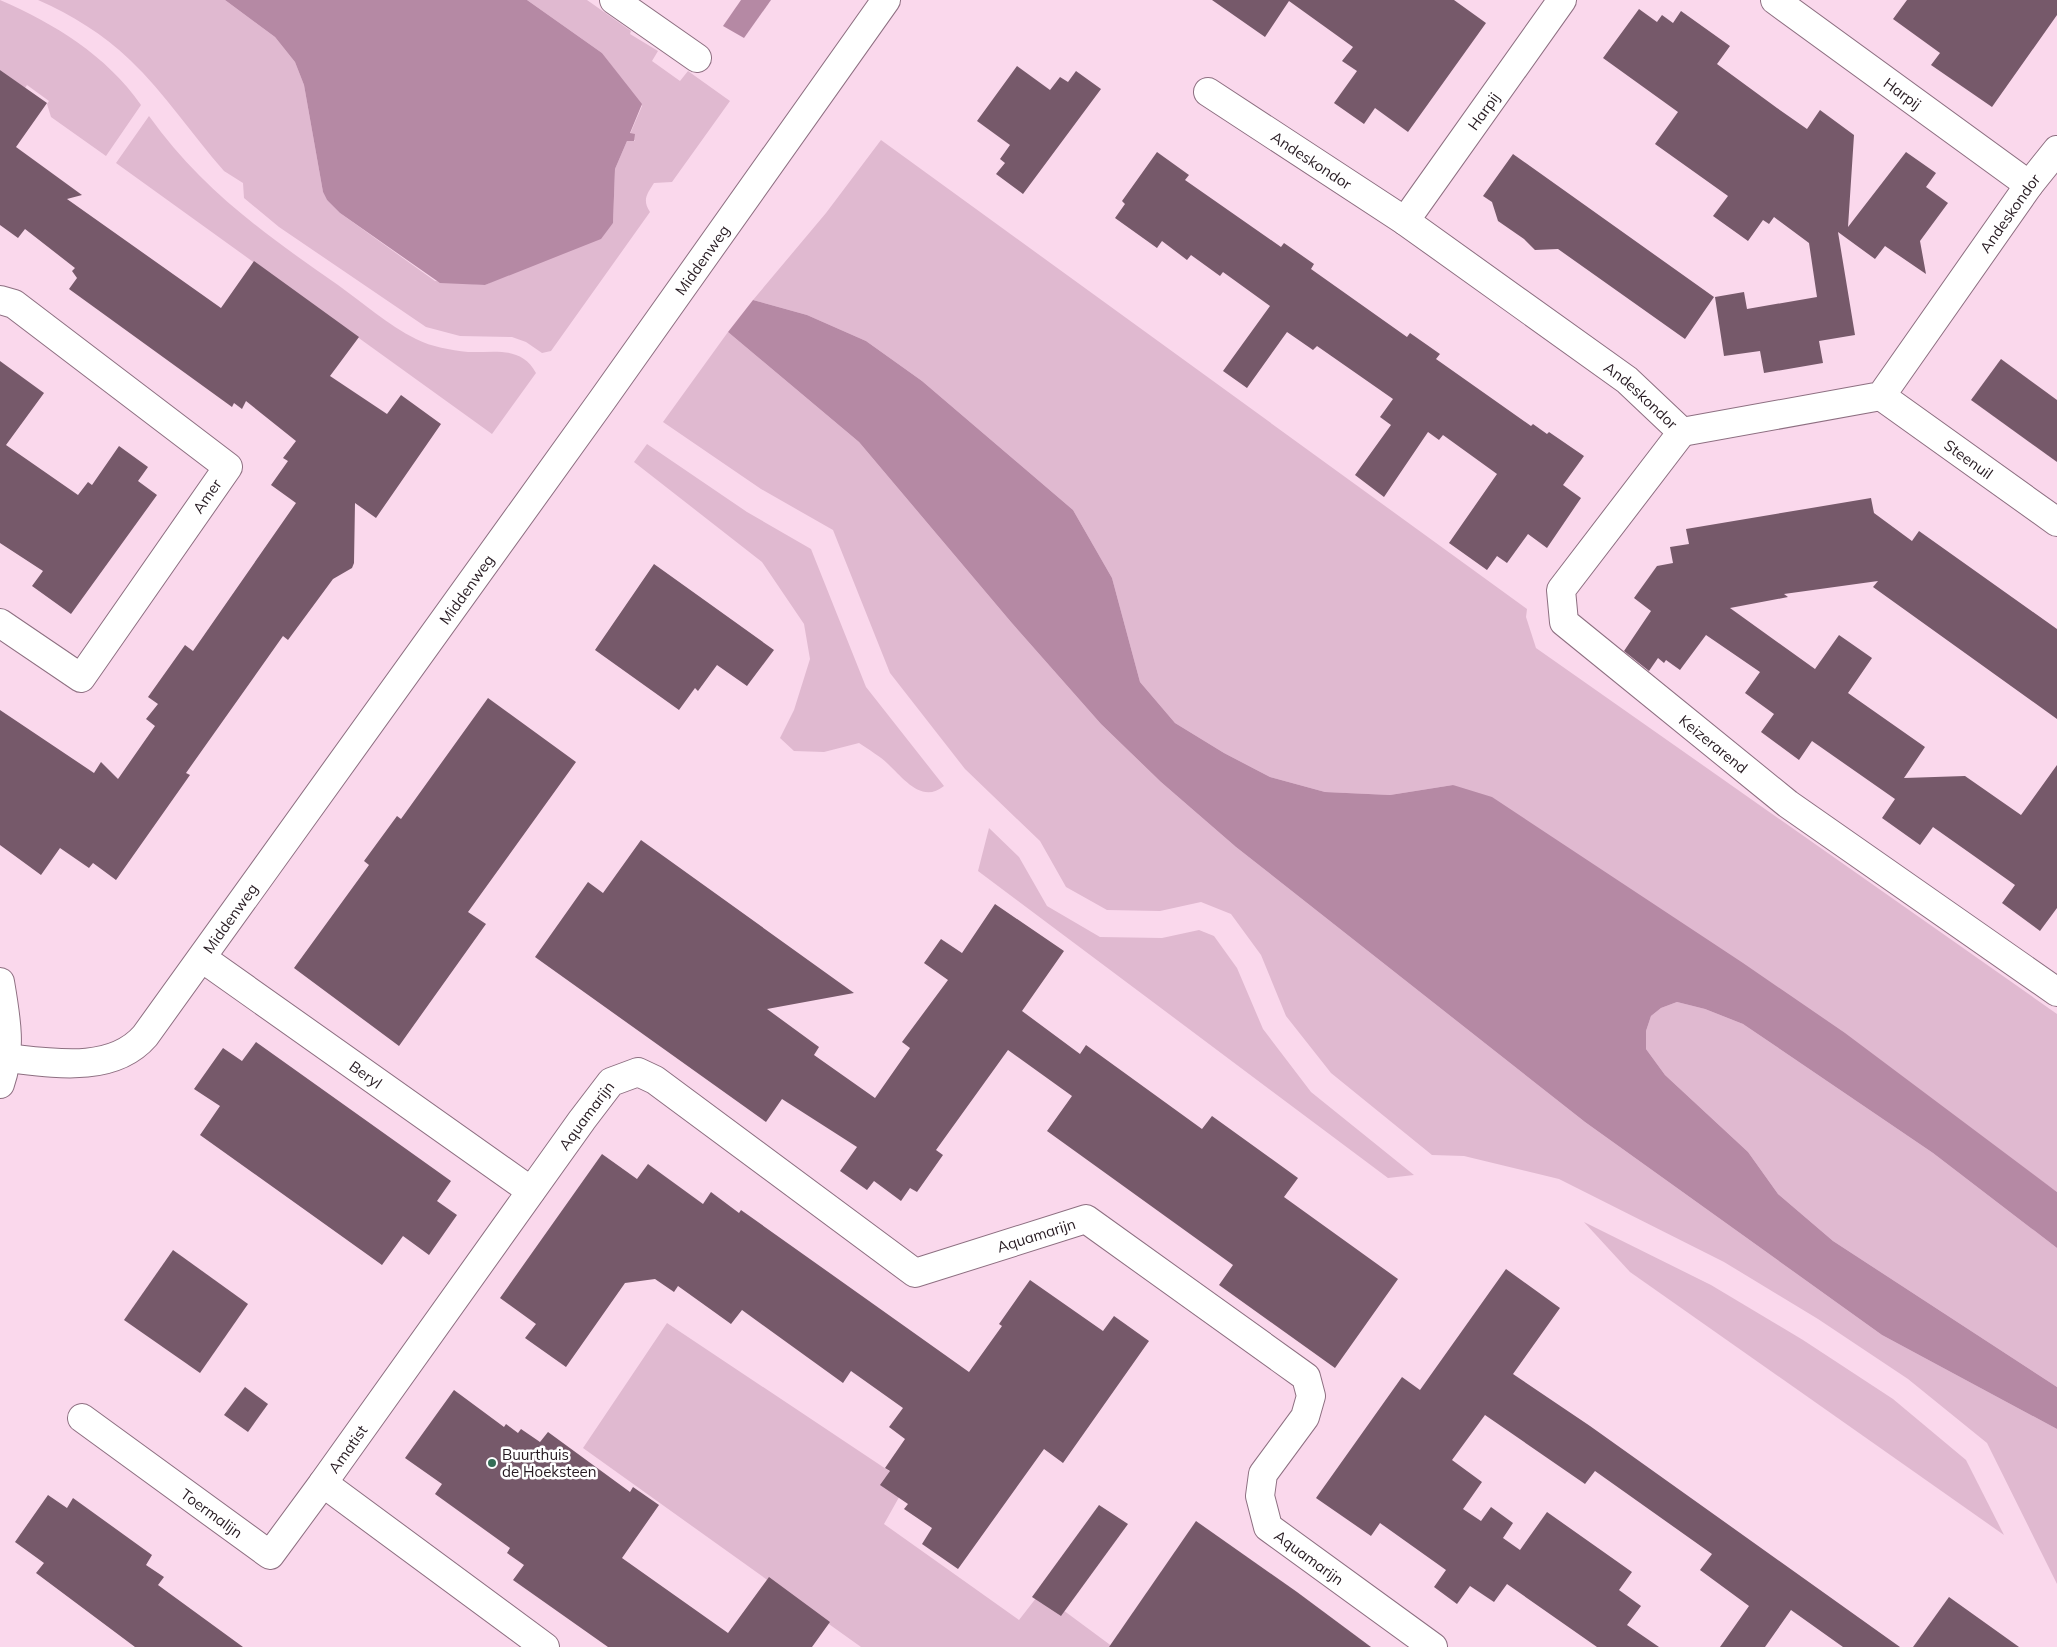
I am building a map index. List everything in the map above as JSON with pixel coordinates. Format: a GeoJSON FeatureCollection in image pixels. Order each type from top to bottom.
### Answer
{"type":"FeatureCollection","features":[{"type":"Feature","properties":{"kind":"street"},"geometry":{"type":"LineString","coordinates":[[614,0],[697,58]]}},
{"type":"Feature","properties":{"kind":"street","name":"Middenweg"},"geometry":{"type":"LineString","coordinates":[[3,1071],[55,1063],[85,1063],[113,1058],[129,1052],[145,1036],[603,400],[886,0]]}},
{"type":"Feature","properties":{"kind":"street","name":"Harpij"},"geometry":{"type":"LineString","coordinates":[[1405,221],[1562,0]]}},
{"type":"Feature","properties":{"kind":"street","name":"Harpij"},"geometry":{"type":"LineString","coordinates":[[1775,0],[2029,184]]}},
{"type":"Feature","properties":{"kind":"street","name":"Andeskondor"},"geometry":{"type":"LineString","coordinates":[[1208,92],[1405,221],[1627,380],[1682,432],[1880,396],[2029,184],[2057,150]]}},
{"type":"Feature","properties":{"kind":"street","name":"Amer"},"geometry":{"type":"LineString","coordinates":[[0,300],[14,304],[228,466],[81,678],[0,623]]}},
{"type":"Feature","properties":{"kind":"street","name":"Steenuil"},"geometry":{"type":"LineString","coordinates":[[1880,396],[2057,522]]}},
{"type":"Feature","properties":{"kind":"street","name":"Keizerarend"},"geometry":{"type":"LineString","coordinates":[[1682,432],[1561,590],[1564,622],[1788,804],[2057,992]]}},
{"type":"Feature","properties":{"kind":"street","name":"Beryl"},"geometry":{"type":"LineString","coordinates":[[202,958],[531,1191]]}},
{"type":"Feature","properties":{"kind":"street"},"geometry":{"type":"LineString","coordinates":[[0,982],[7,1023],[3,1071]]}},
{"type":"Feature","properties":{"kind":"street","name":"Aquamarijn"},"geometry":{"type":"LineString","coordinates":[[531,1191],[611,1082],[638,1072],[655,1080],[915,1273],[1086,1219],[1306,1377],[1311,1396],[1305,1417],[1263,1474],[1260,1496],[1268,1527],[1433,1647]]}},
{"type":"Feature","properties":{"kind":"street","name":"Amatist"},"geometry":{"type":"LineString","coordinates":[[531,1191],[323,1483],[545,1647]]}},
{"type":"Feature","properties":{"kind":"street","name":"Toermalijn"},"geometry":{"type":"LineString","coordinates":[[82,1418],[270,1555],[323,1483]]}},
{"type":"Feature","properties":{"kind":"shaded area"},"geometry":{"type":"Polygon","coordinates":[[[0,0],[60,31],[96,56],[127,87],[141,105],[106,156],[51,117],[47,104],[49,101],[27,85],[25,88],[0,70],[0,0]]]}},
{"type":"Feature","properties":{"kind":"shaded area"},"geometry":{"type":"Polygon","coordinates":[[[38,0],[225,0],[275,37],[295,62],[304,85],[323,192],[327,200],[340,213],[435,281],[485,285],[613,223],[615,169],[627,141],[635,141],[630,134],[642,106],[602,53],[527,0],[587,0],[631,31],[630,34],[658,51],[652,61],[680,81],[688,71],[730,101],[672,182],[654,183],[646,200],[650,212],[551,351],[542,353],[526,342],[512,337],[460,336],[426,327],[279,227],[244,198],[243,183],[224,171],[167,100],[130,60],[87,26],[38,0]]]}},
{"type":"Feature","properties":{"kind":"shaded area"},"geometry":{"type":"Polygon","coordinates":[[[225,0],[527,0],[602,53],[642,104],[630,133],[635,134],[634,141],[627,141],[615,169],[613,223],[601,239],[485,285],[440,283],[340,213],[327,200],[323,192],[304,85],[295,62],[275,37],[225,0]]]}},
{"type":"Feature","properties":{"kind":"shaded area"},"geometry":{"type":"Polygon","coordinates":[[[741,0],[771,0],[744,38],[723,26],[741,0]]]}},
{"type":"Feature","properties":{"kind":"shaded area"},"geometry":{"type":"Polygon","coordinates":[[[149,116],[190,166],[236,209],[285,248],[376,314],[422,342],[468,352],[506,352],[523,358],[530,364],[536,373],[492,434],[116,163],[149,116]]]}},
{"type":"Feature","properties":{"kind":"shaded area"},"geometry":{"type":"Polygon","coordinates":[[[881,140],[1527,609],[1526,617],[1536,648],[2057,1014],[2057,1192],[1988,1142],[1453,785],[1390,795],[1325,792],[1270,777],[1224,753],[1175,723],[1140,682],[1112,578],[1073,510],[922,381],[866,341],[807,315],[753,300],[826,213],[881,140]]]}},
{"type":"Feature","properties":{"kind":"shaded area"},"geometry":{"type":"Polygon","coordinates":[[[753,300],[807,315],[866,341],[922,381],[1073,510],[1112,578],[1140,682],[1175,723],[1224,753],[1270,777],[1325,792],[1390,795],[1453,785],[1492,797],[1743,963],[1845,1033],[2057,1192],[2057,1248],[1933,1153],[1743,1024],[1705,1009],[1677,1002],[1661,1008],[1651,1016],[1646,1031],[1646,1049],[1665,1075],[1748,1152],[1778,1194],[1833,1241],[2057,1387],[2057,1429],[1882,1335],[1585,1122],[1236,847],[1161,782],[1101,724],[1011,622],[859,442],[728,332],[753,300]]]}},
{"type":"Feature","properties":{"kind":"shaded area"},"geometry":{"type":"Polygon","coordinates":[[[728,332],[859,442],[1011,622],[1101,724],[1161,782],[1236,847],[1585,1122],[1882,1335],[2057,1429],[2057,1584],[1987,1443],[1908,1379],[1818,1319],[1724,1262],[1559,1179],[1464,1156],[1432,1155],[1331,1073],[1286,1016],[1261,955],[1231,914],[1201,902],[1160,911],[1107,910],[1066,887],[1040,841],[965,769],[890,673],[833,530],[761,489],[663,422],[728,332]]]}},
{"type":"Feature","properties":{"kind":"shaded area"},"geometry":{"type":"Polygon","coordinates":[[[647,444],[747,512],[811,549],[866,687],[944,786],[936,791],[921,791],[907,782],[882,758],[859,743],[824,752],[794,751],[780,738],[794,710],[810,659],[804,624],[762,562],[634,462],[647,444]]]}},
{"type":"Feature","properties":{"kind":"shaded area"},"geometry":{"type":"Polygon","coordinates":[[[989,828],[1019,857],[1047,906],[1100,937],[1162,938],[1199,930],[1214,936],[1237,968],[1263,1029],[1311,1092],[1414,1175],[1388,1178],[978,871],[989,828]]]}},
{"type":"Feature","properties":{"kind":"shaded area"},"geometry":{"type":"Polygon","coordinates":[[[1677,1002],[1705,1009],[1743,1024],[1933,1153],[2057,1248],[2057,1387],[1833,1241],[1778,1194],[1748,1152],[1665,1075],[1646,1049],[1646,1031],[1651,1016],[1661,1008],[1677,1002]]]}},
{"type":"Feature","properties":{"kind":"shaded area"},"geometry":{"type":"Polygon","coordinates":[[[1584,1222],[1711,1285],[1803,1340],[1893,1399],[1966,1460],[2004,1535],[1630,1272],[1584,1222]]]}},
{"type":"Feature","properties":{"kind":"shaded area"},"geometry":{"type":"Polygon","coordinates":[[[667,1323],[907,1483],[884,1524],[1019,1620],[1040,1593],[1113,1647],[861,1647],[583,1448],[667,1323]]]}},
{"type":"Feature","properties":{"kind":"building"},"geometry":{"type":"Polygon","coordinates":[[[1212,0],[1454,0],[1486,23],[1408,132],[1375,108],[1364,124],[1334,103],[1357,71],[1342,61],[1353,47],[1289,1],[1265,37],[1212,0]]]}},
{"type":"Feature","properties":{"kind":"building"},"geometry":{"type":"Polygon","coordinates":[[[1907,0],[2057,0],[2057,15],[1992,107],[1931,65],[1940,53],[1893,19],[1907,0]]]}},
{"type":"Feature","properties":{"kind":"building"},"geometry":{"type":"Polygon","coordinates":[[[1639,9],[1657,22],[1662,15],[1673,23],[1681,11],[1730,46],[1717,64],[1777,108],[1807,129],[1820,110],[1854,135],[1848,227],[1906,152],[1936,173],[1926,187],[1948,203],[1920,241],[1926,274],[1885,246],[1875,259],[1838,232],[1855,335],[1819,341],[1823,363],[1764,373],[1760,351],[1724,356],[1715,297],[1744,292],[1747,309],[1817,297],[1809,243],[1774,217],[1769,224],[1763,220],[1748,241],[1713,216],[1728,196],[1655,144],[1678,112],[1603,58],[1639,9]]]}},
{"type":"Feature","properties":{"kind":"building"},"geometry":{"type":"Polygon","coordinates":[[[1017,66],[1050,90],[1060,77],[1068,82],[1076,71],[1101,89],[1023,194],[996,174],[1005,163],[1000,159],[1010,145],[977,121],[1017,66]]]}},
{"type":"Feature","properties":{"kind":"building"},"geometry":{"type":"Polygon","coordinates":[[[0,70],[47,103],[16,147],[82,195],[67,199],[221,308],[254,261],[359,337],[330,376],[387,414],[401,395],[441,424],[376,518],[355,503],[354,563],[352,568],[333,579],[288,640],[283,636],[186,773],[190,775],[116,880],[93,863],[89,868],[60,848],[41,875],[0,845],[0,710],[94,773],[101,762],[118,779],[155,726],[146,719],[158,704],[148,697],[185,645],[193,651],[296,503],[271,485],[288,461],[283,458],[296,441],[246,401],[242,409],[234,403],[232,407],[69,289],[77,278],[72,271],[75,268],[25,229],[18,238],[0,225],[0,70]]]}},
{"type":"Feature","properties":{"kind":"building"},"geometry":{"type":"Polygon","coordinates":[[[1157,152],[1189,175],[1185,180],[1281,247],[1284,243],[1314,264],[1311,269],[1407,337],[1410,333],[1440,354],[1436,359],[1531,426],[1533,424],[1547,434],[1549,432],[1584,456],[1563,485],[1581,498],[1547,548],[1528,534],[1507,563],[1497,556],[1487,570],[1449,543],[1497,474],[1443,435],[1439,440],[1428,432],[1384,497],[1355,475],[1391,425],[1380,417],[1393,399],[1317,346],[1313,350],[1287,332],[1247,388],[1223,371],[1270,306],[1223,272],[1220,276],[1191,255],[1187,260],[1162,241],[1157,248],[1115,218],[1125,204],[1122,201],[1157,152]]]}},
{"type":"Feature","properties":{"kind":"building"},"geometry":{"type":"Polygon","coordinates":[[[1513,154],[1714,297],[1685,339],[1558,249],[1535,250],[1524,239],[1498,221],[1492,202],[1483,196],[1513,154]]]}},
{"type":"Feature","properties":{"kind":"building"},"geometry":{"type":"Polygon","coordinates":[[[2001,359],[2057,400],[2057,462],[1971,400],[2001,359]]]}},
{"type":"Feature","properties":{"kind":"building"},"geometry":{"type":"Polygon","coordinates":[[[0,361],[44,393],[6,445],[78,495],[88,482],[92,485],[119,446],[148,467],[138,481],[157,495],[71,614],[32,586],[43,571],[0,543],[0,361]]]}},
{"type":"Feature","properties":{"kind":"building"},"geometry":{"type":"Polygon","coordinates":[[[1871,498],[1874,513],[1912,541],[1919,531],[2057,629],[2057,719],[1873,587],[1878,581],[1784,594],[1788,597],[1730,608],[1815,669],[1839,635],[1872,658],[1848,693],[1925,747],[1904,778],[1965,776],[2021,815],[2057,765],[2057,908],[2040,931],[2002,903],[2015,885],[1933,827],[1920,845],[1882,818],[1895,799],[1812,741],[1799,760],[1761,732],[1774,714],[1745,693],[1760,672],[1706,635],[1680,670],[1666,660],[1664,663],[1658,658],[1649,671],[1624,651],[1651,611],[1634,598],[1657,566],[1673,563],[1670,547],[1689,544],[1686,529],[1871,498]]]}},
{"type":"Feature","properties":{"kind":"building"},"geometry":{"type":"Polygon","coordinates":[[[654,564],[774,650],[747,686],[717,665],[698,691],[695,688],[679,710],[595,650],[654,564]]]}},
{"type":"Feature","properties":{"kind":"building"},"geometry":{"type":"Polygon","coordinates":[[[488,698],[576,762],[468,912],[486,924],[399,1046],[294,968],[369,865],[364,861],[397,816],[401,819],[488,698]]]}},
{"type":"Feature","properties":{"kind":"building"},"geometry":{"type":"Polygon","coordinates":[[[641,840],[854,993],[767,1009],[819,1047],[814,1055],[875,1098],[910,1048],[902,1042],[948,980],[924,963],[941,939],[962,953],[995,904],[1064,951],[1022,1011],[1080,1054],[1086,1045],[1202,1129],[1212,1116],[1298,1178],[1284,1197],[1398,1279],[1335,1368],[1219,1285],[1233,1265],[1047,1131],[1072,1096],[1008,1050],[936,1150],[943,1155],[917,1192],[910,1188],[901,1201],[874,1181],[867,1190],[840,1171],[857,1147],[782,1099],[766,1122],[535,957],[588,882],[603,893],[641,840]]]}},
{"type":"Feature","properties":{"kind":"building"},"geometry":{"type":"Polygon","coordinates":[[[256,1042],[451,1181],[437,1201],[457,1215],[429,1255],[403,1236],[382,1265],[200,1135],[220,1106],[194,1089],[223,1048],[242,1061],[256,1042]]]}},
{"type":"Feature","properties":{"kind":"building"},"geometry":{"type":"Polygon","coordinates":[[[602,1154],[637,1179],[648,1164],[703,1204],[711,1192],[739,1213],[741,1210],[969,1372],[1002,1326],[999,1324],[1030,1280],[1103,1331],[1114,1316],[1149,1341],[1063,1463],[1044,1449],[958,1569],[922,1544],[932,1528],[904,1509],[908,1504],[880,1485],[890,1471],[885,1468],[905,1439],[889,1427],[903,1408],[851,1371],[843,1383],[742,1310],[731,1324],[678,1286],[674,1292],[655,1279],[625,1283],[566,1367],[525,1338],[536,1324],[500,1298],[602,1154]]]}},
{"type":"Feature","properties":{"kind":"building"},"geometry":{"type":"Polygon","coordinates":[[[173,1250],[248,1304],[200,1373],[124,1320],[173,1250]]]}},
{"type":"Feature","properties":{"kind":"building"},"geometry":{"type":"Polygon","coordinates":[[[1506,1269],[1560,1308],[1513,1374],[1590,1426],[1900,1647],[1843,1647],[1791,1610],[1765,1647],[1720,1647],[1749,1606],[1700,1570],[1712,1554],[1595,1471],[1585,1484],[1485,1415],[1452,1460],[1482,1482],[1463,1509],[1481,1521],[1491,1507],[1513,1523],[1503,1538],[1520,1550],[1547,1512],[1632,1572],[1619,1590],[1641,1606],[1627,1625],[1659,1647],[1597,1647],[1507,1584],[1494,1602],[1470,1586],[1457,1604],[1434,1587],[1446,1570],[1380,1523],[1371,1536],[1316,1498],[1402,1377],[1420,1390],[1506,1269]]]}},
{"type":"Feature","properties":{"kind":"building"},"geometry":{"type":"Polygon","coordinates":[[[245,1387],[268,1404],[248,1432],[224,1415],[245,1387]]]}},
{"type":"Feature","properties":{"kind":"building"},"geometry":{"type":"Polygon","coordinates":[[[454,1390],[504,1427],[506,1424],[518,1433],[521,1429],[540,1442],[548,1432],[630,1492],[633,1487],[659,1505],[622,1558],[728,1633],[769,1577],[830,1622],[812,1647],[608,1647],[513,1580],[524,1565],[507,1553],[510,1548],[435,1494],[442,1484],[405,1458],[454,1390]]]}},
{"type":"Feature","properties":{"kind":"building"},"geometry":{"type":"Polygon","coordinates":[[[48,1495],[67,1508],[73,1498],[152,1555],[146,1565],[164,1577],[158,1585],[243,1647],[135,1647],[36,1573],[44,1563],[15,1542],[48,1495]]]}},
{"type":"Feature","properties":{"kind":"building"},"geometry":{"type":"Polygon","coordinates":[[[1099,1505],[1128,1524],[1061,1616],[1032,1597],[1099,1505]]]}},
{"type":"Feature","properties":{"kind":"building"},"geometry":{"type":"Polygon","coordinates":[[[1196,1521],[1297,1592],[1371,1647],[1109,1647],[1196,1521]]]}},
{"type":"Feature","properties":{"kind":"building"},"geometry":{"type":"Polygon","coordinates":[[[1949,1597],[2019,1647],[1913,1647],[1949,1597]]]}},
{"type":"Feature","properties":{"kind":"place","name":"Buurthuis de Hoeksteen"},"geometry":{"type":"Point","coordinates":[492,1463]}}]}
